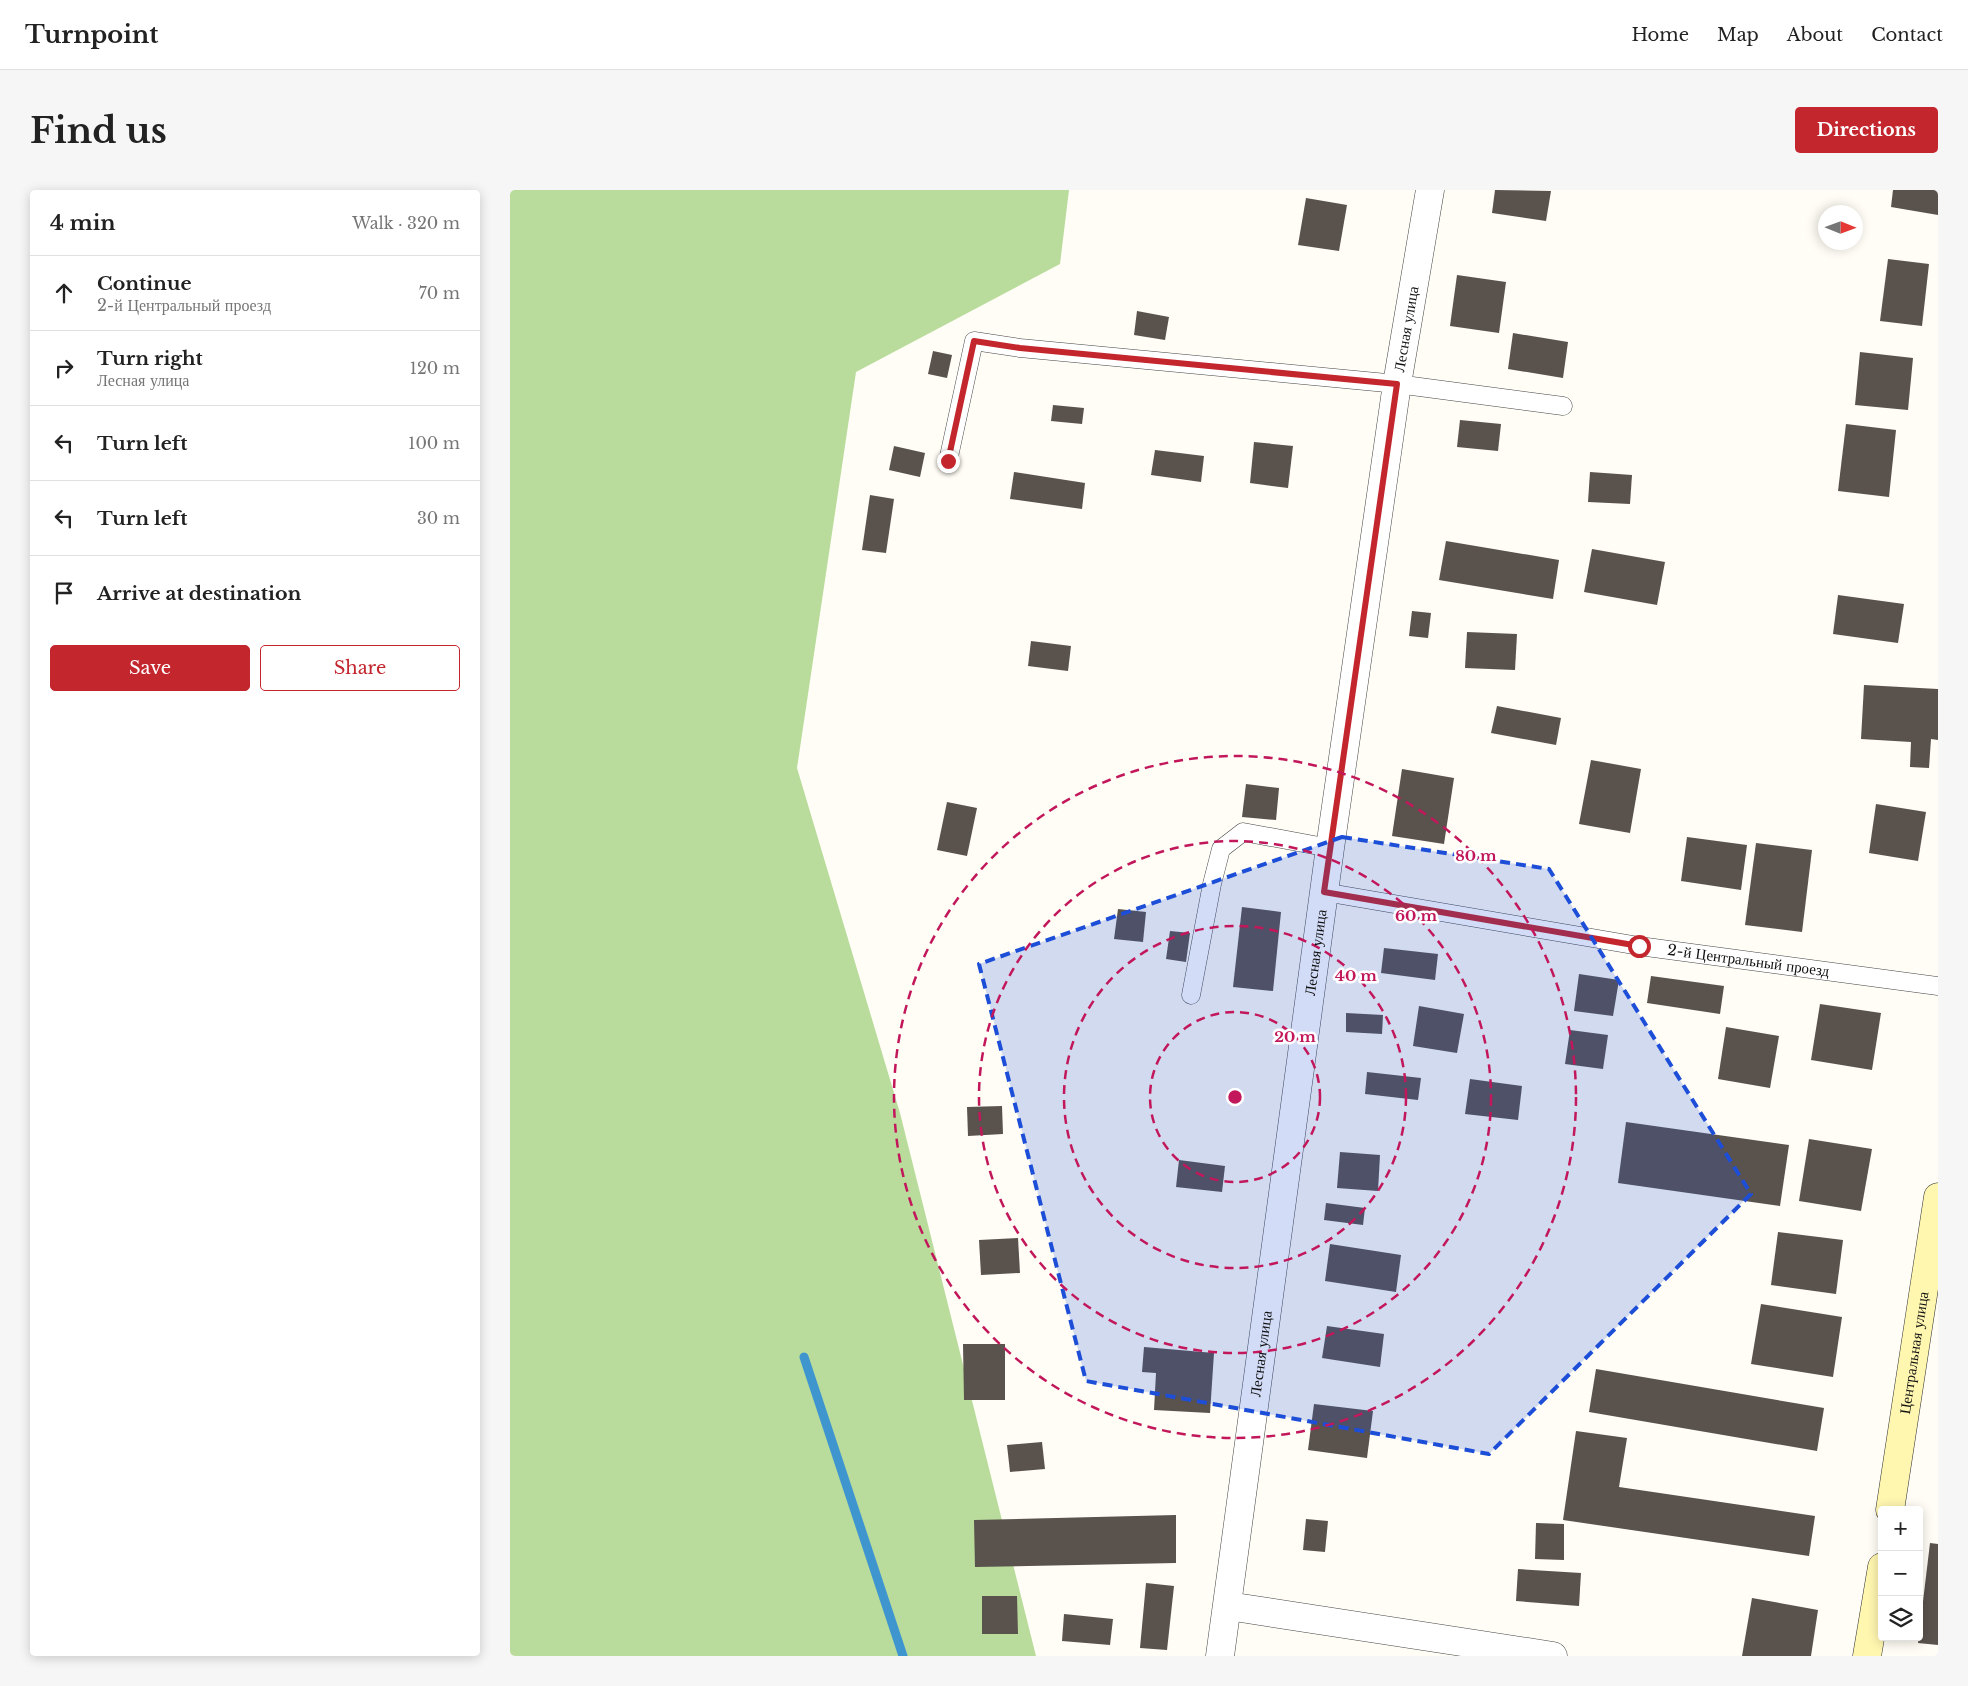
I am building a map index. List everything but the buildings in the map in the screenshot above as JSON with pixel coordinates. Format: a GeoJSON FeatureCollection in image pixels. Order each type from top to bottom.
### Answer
{"type":"FeatureCollection","features":[{"type":"Feature","properties":{"kind":"street","name":"Лесная улица"},"geometry":{"type":"LineString","coordinates":[[1220,1656],[1330,848],[1397,384],[1430,190]]}},
{"type":"Feature","properties":{"kind":"street","name":"Центральная улица"},"geometry":{"type":"LineString","coordinates":[[1891,1506],[1938,1197]]}},
{"type":"Feature","properties":{"kind":"street"},"geometry":{"type":"LineString","coordinates":[[1867,1656],[1878,1591]]}},
{"type":"Feature","properties":{"kind":"street"},"geometry":{"type":"LineString","coordinates":[[1228,1606],[1553,1656]]}},
{"type":"Feature","properties":{"kind":"lane"},"geometry":{"type":"LineString","coordinates":[[948,461],[974,341],[1020,348],[1397,384],[1563,406]]}},
{"type":"Feature","properties":{"kind":"lane"},"geometry":{"type":"LineString","coordinates":[[1191,996],[1212,884],[1221,849],[1243,832],[1330,848]]}},
{"type":"Feature","properties":{"kind":"lane","name":"2-й Центральный проезд"},"geometry":{"type":"LineString","coordinates":[[1324,892],[1639,946],[1938,986]]}},
{"type":"Feature","properties":{"kind":"highlighted area"},"geometry":{"type":"Polygon","coordinates":[[[1342,837],[1549,869],[1751,1194],[1489,1454],[1086,1381],[979,964],[1342,837]]]}},
{"type":"Feature","properties":{"kind":"green space"},"geometry":{"type":"Polygon","coordinates":[[[510,190],[1069,190],[1060,264],[856,372],[797,768],[900,1113],[1036,1656],[510,1656],[510,190]]]}},
{"type":"Feature","properties":{"kind":"waterway"},"geometry":{"type":"LineString","coordinates":[[804,1357],[903,1656]]}},
{"type":"Feature","properties":{"kind":"route"},"geometry":{"type":"LineString","coordinates":[[948,461],[974,341],[1020,348],[1397,384],[1324,892],[1639,946]]}}]}
